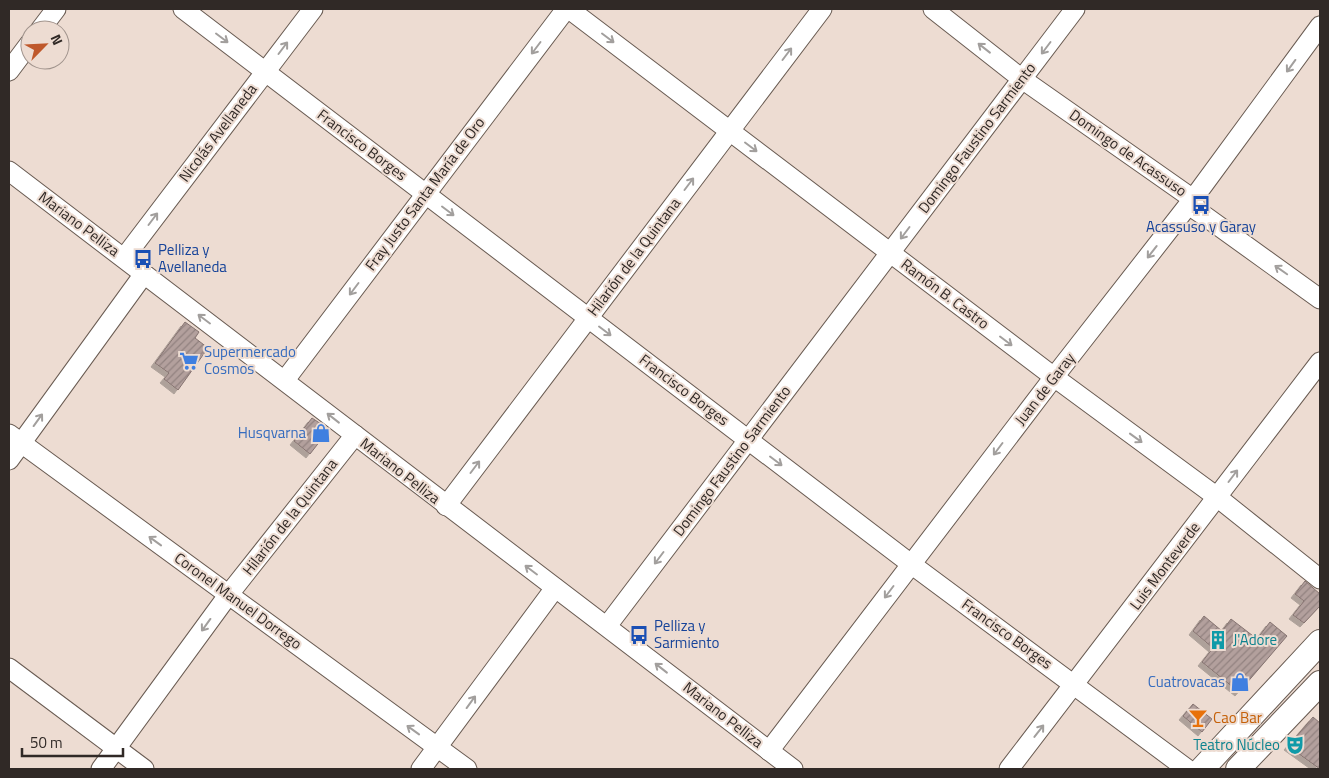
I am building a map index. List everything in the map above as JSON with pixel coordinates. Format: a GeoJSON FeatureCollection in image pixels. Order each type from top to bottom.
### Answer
{"type":"FeatureCollection","features":[{"type":"Feature","properties":{"kind":"main road"},"geometry":{"type":"LineString","coordinates":[[1202,769],[1320,642]]}},
{"type":"Feature","properties":{"kind":"main road"},"geometry":{"type":"LineString","coordinates":[[1238,769],[1320,683]]}},
{"type":"Feature","properties":{"kind":"street"},"geometry":{"type":"LineString","coordinates":[[48,20],[56,9]]}},
{"type":"Feature","properties":{"kind":"street","name":"Francisco Borges"},"geometry":{"type":"LineString","coordinates":[[183,9],[911,564],[1187,769]]}},
{"type":"Feature","properties":{"kind":"street","name":"Nicolás Avellaneda"},"geometry":{"type":"LineString","coordinates":[[124,258],[313,9]]}},
{"type":"Feature","properties":{"kind":"street","name":"Ramón B. Castro"},"geometry":{"type":"LineString","coordinates":[[568,9],[1054,377],[1217,497],[1320,579]]}},
{"type":"Feature","properties":{"kind":"street","name":"Fray Justo Santa María de Oro"},"geometry":{"type":"LineString","coordinates":[[284,380],[568,9]]}},
{"type":"Feature","properties":{"kind":"street","name":"Hilarión de la Quintana"},"geometry":{"type":"LineString","coordinates":[[446,506],[822,9]]}},
{"type":"Feature","properties":{"kind":"street","name":"Domingo de Acassuso"},"geometry":{"type":"LineString","coordinates":[[933,9],[1022,78],[1192,199],[1196,210],[1320,298]]}},
{"type":"Feature","properties":{"kind":"street","name":"Domingo Faustino Sarmiento"},"geometry":{"type":"LineString","coordinates":[[607,626],[1075,9]]}},
{"type":"Feature","properties":{"kind":"street","name":"Juan de Garay"},"geometry":{"type":"LineString","coordinates":[[769,751],[1192,199],[1320,26]]}},
{"type":"Feature","properties":{"kind":"street"},"geometry":{"type":"LineString","coordinates":[[9,71],[20,56]]}},
{"type":"Feature","properties":{"kind":"street","name":"Mariano Pelliza"},"geometry":{"type":"LineString","coordinates":[[9,171],[446,506],[607,626],[769,751],[786,767]]}},
{"type":"Feature","properties":{"kind":"street"},"geometry":{"type":"LineString","coordinates":[[9,460],[15,439],[144,274]]}},
{"type":"Feature","properties":{"kind":"street","name":"Luis Monteverde"},"geometry":{"type":"LineString","coordinates":[[1009,769],[1320,362]]}},
{"type":"Feature","properties":{"kind":"street","name":"Hilarión de la Quintana"},"geometry":{"type":"LineString","coordinates":[[101,769],[117,750],[229,594],[355,435]]}},
{"type":"Feature","properties":{"kind":"street","name":"Coronel Manuel Dorrego"},"geometry":{"type":"LineString","coordinates":[[15,439],[467,769]]}},
{"type":"Feature","properties":{"kind":"street"},"geometry":{"type":"LineString","coordinates":[[422,769],[555,588]]}},
{"type":"Feature","properties":{"kind":"street"},"geometry":{"type":"LineString","coordinates":[[9,668],[144,769]]}},
{"type":"Feature","properties":{"kind":"building"},"geometry":{"type":"Polygon","coordinates":[[[185,322],[199,332],[195,338],[208,348],[178,390],[164,379],[169,373],[155,363],[185,322]]]}},
{"type":"Feature","properties":{"kind":"building"},"geometry":{"type":"Polygon","coordinates":[[[312,418],[324,426],[324,436],[310,454],[294,441],[312,418]]]}},
{"type":"Feature","properties":{"kind":"building"},"geometry":{"type":"Polygon","coordinates":[[[1305,581],[1320,594],[1320,606],[1304,623],[1293,615],[1304,601],[1295,594],[1305,581]]]}},
{"type":"Feature","properties":{"kind":"building"},"geometry":{"type":"Polygon","coordinates":[[[1204,616],[1222,631],[1231,619],[1257,639],[1270,622],[1287,636],[1239,692],[1202,662],[1213,648],[1193,631],[1204,616]]]}},
{"type":"Feature","properties":{"kind":"building","name":"Cao Bar"},"geometry":{"type":"Polygon","coordinates":[[[1193,704],[1212,719],[1202,732],[1183,716],[1193,704]]]}},
{"type":"Feature","properties":{"kind":"building"},"geometry":{"type":"Polygon","coordinates":[[[1313,717],[1320,723],[1320,769],[1288,746],[1313,717]]]}},
{"type":"Feature","properties":{"kind":"place","name":"Acassuso y Garay"},"geometry":{"type":"Point","coordinates":[1201,205]}},
{"type":"Feature","properties":{"kind":"place","name":"Pelliza y Avellaneda"},"geometry":{"type":"Point","coordinates":[143,259]}},
{"type":"Feature","properties":{"kind":"place","name":"Supermercado Cosmos"},"geometry":{"type":"Point","coordinates":[189,361]}},
{"type":"Feature","properties":{"kind":"place","name":"Husqvarna"},"geometry":{"type":"Point","coordinates":[321,433]}},
{"type":"Feature","properties":{"kind":"place","name":"Pelliza y Sarmiento"},"geometry":{"type":"Point","coordinates":[639,635]}},
{"type":"Feature","properties":{"kind":"place","name":"J'Adore"},"geometry":{"type":"Point","coordinates":[1218,640]}},
{"type":"Feature","properties":{"kind":"place","name":"Cuatrovacas"},"geometry":{"type":"Point","coordinates":[1240,682]}},
{"type":"Feature","properties":{"kind":"place","name":"Cao Bar"},"geometry":{"type":"Point","coordinates":[1198,718]}},
{"type":"Feature","properties":{"kind":"place","name":"Teatro Núcleo"},"geometry":{"type":"Point","coordinates":[1295,745]}}]}
